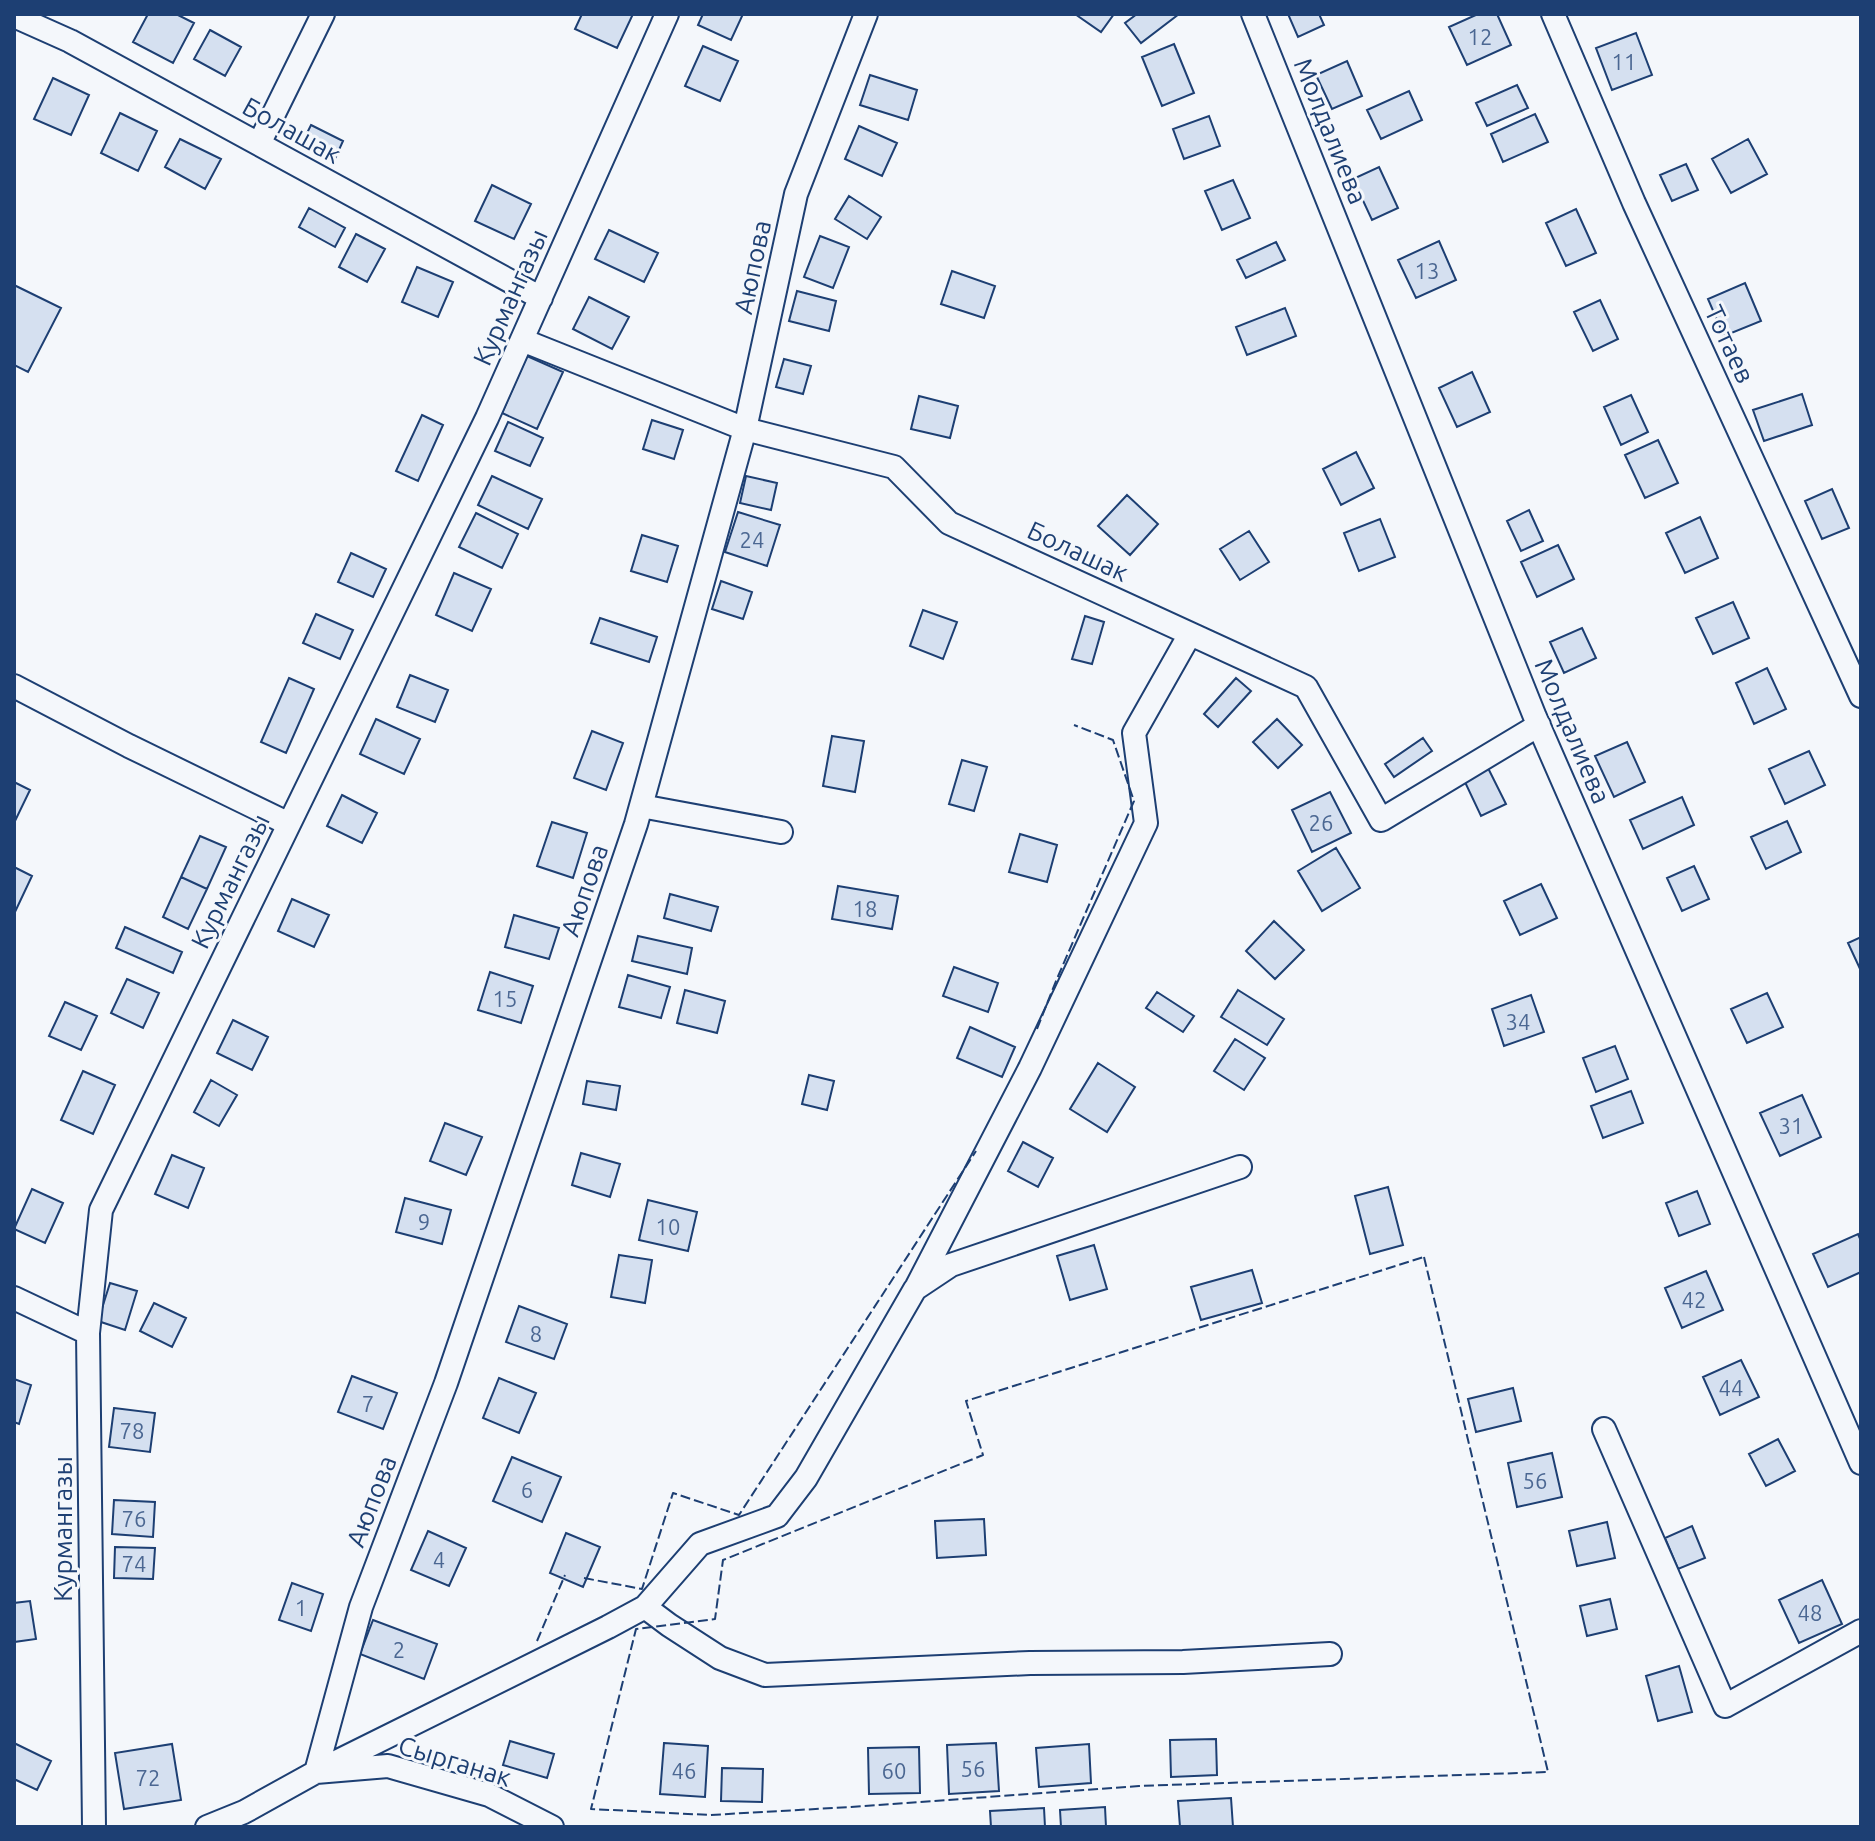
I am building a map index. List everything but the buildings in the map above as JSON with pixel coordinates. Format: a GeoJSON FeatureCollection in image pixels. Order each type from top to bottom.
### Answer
{"type":"FeatureCollection","features":[{"type":"Feature","properties":{"kind":"street"},"geometry":{"type":"LineString","coordinates":[[259,144],[323,14]]}},
{"type":"Feature","properties":{"kind":"street","name":"Курмангазы"},"geometry":{"type":"LineString","coordinates":[[94,1827],[88,1333],[101,1210],[487,418],[667,14]]}},
{"type":"Feature","properties":{"kind":"street","name":"Аюпова"},"geometry":{"type":"LineString","coordinates":[[316,1772],[361,1607],[446,1383],[641,806],[745,429],[796,194],[866,14]]}},
{"type":"Feature","properties":{"kind":"street","name":"Молдалиева"},"geometry":{"type":"LineString","coordinates":[[1253,14],[1539,725],[1861,1463]]}},
{"type":"Feature","properties":{"kind":"street","name":"Тотаев"},"geometry":{"type":"LineString","coordinates":[[1553,14],[1634,203],[1861,696]]}},
{"type":"Feature","properties":{"kind":"street","name":"Болашак"},"geometry":{"type":"LineString","coordinates":[[14,16],[70,41],[541,298]]}},
{"type":"Feature","properties":{"kind":"street","name":"Болашак"},"geometry":{"type":"LineString","coordinates":[[522,340],[745,429],[894,467],[949,523],[1306,687],[1381,820],[1539,725]]}},
{"type":"Feature","properties":{"kind":"street"},"geometry":{"type":"LineString","coordinates":[[316,1772],[645,1607],[700,1544],[777,1516],[806,1478],[915,1289],[1030,1068],[1146,823],[1134,733],[1190,634]]}},
{"type":"Feature","properties":{"kind":"street"},"geometry":{"type":"LineString","coordinates":[[14,686],[289,824]]}},
{"type":"Feature","properties":{"kind":"street"},"geometry":{"type":"LineString","coordinates":[[641,806],[781,832]]}},
{"type":"Feature","properties":{"kind":"street"},"geometry":{"type":"LineString","coordinates":[[915,1289],[951,1265],[1240,1167]]}},
{"type":"Feature","properties":{"kind":"street"},"geometry":{"type":"LineString","coordinates":[[14,1298],[88,1333]]}},
{"type":"Feature","properties":{"kind":"street"},"geometry":{"type":"LineString","coordinates":[[1604,1429],[1725,1706],[1861,1631]]}},
{"type":"Feature","properties":{"kind":"street"},"geometry":{"type":"LineString","coordinates":[[645,1607],[720,1658],[765,1675],[1030,1663],[1183,1662],[1330,1654]]}},
{"type":"Feature","properties":{"kind":"street","name":"Сырганак"},"geometry":{"type":"LineString","coordinates":[[207,1827],[244,1812],[316,1772],[388,1766],[489,1795],[552,1827]]}},
{"type":"Feature","properties":{"kind":"fence"},"geometry":{"type":"LineString","coordinates":[[1037,1029],[1134,801],[1113,740],[1074,725]]}},
{"type":"Feature","properties":{"kind":"fence"},"geometry":{"type":"LineString","coordinates":[[584,1578],[642,1589],[673,1493],[739,1515],[976,1151]]}},
{"type":"Feature","properties":{"kind":"fence"},"geometry":{"type":"LineString","coordinates":[[1424,1257],[1548,1772],[1139,1786],[710,1815],[591,1809],[636,1629],[715,1619],[723,1560],[983,1455],[966,1401],[1424,1257]]}},
{"type":"Feature","properties":{"kind":"fence"},"geometry":{"type":"LineString","coordinates":[[537,1641],[565,1575]]}}]}
